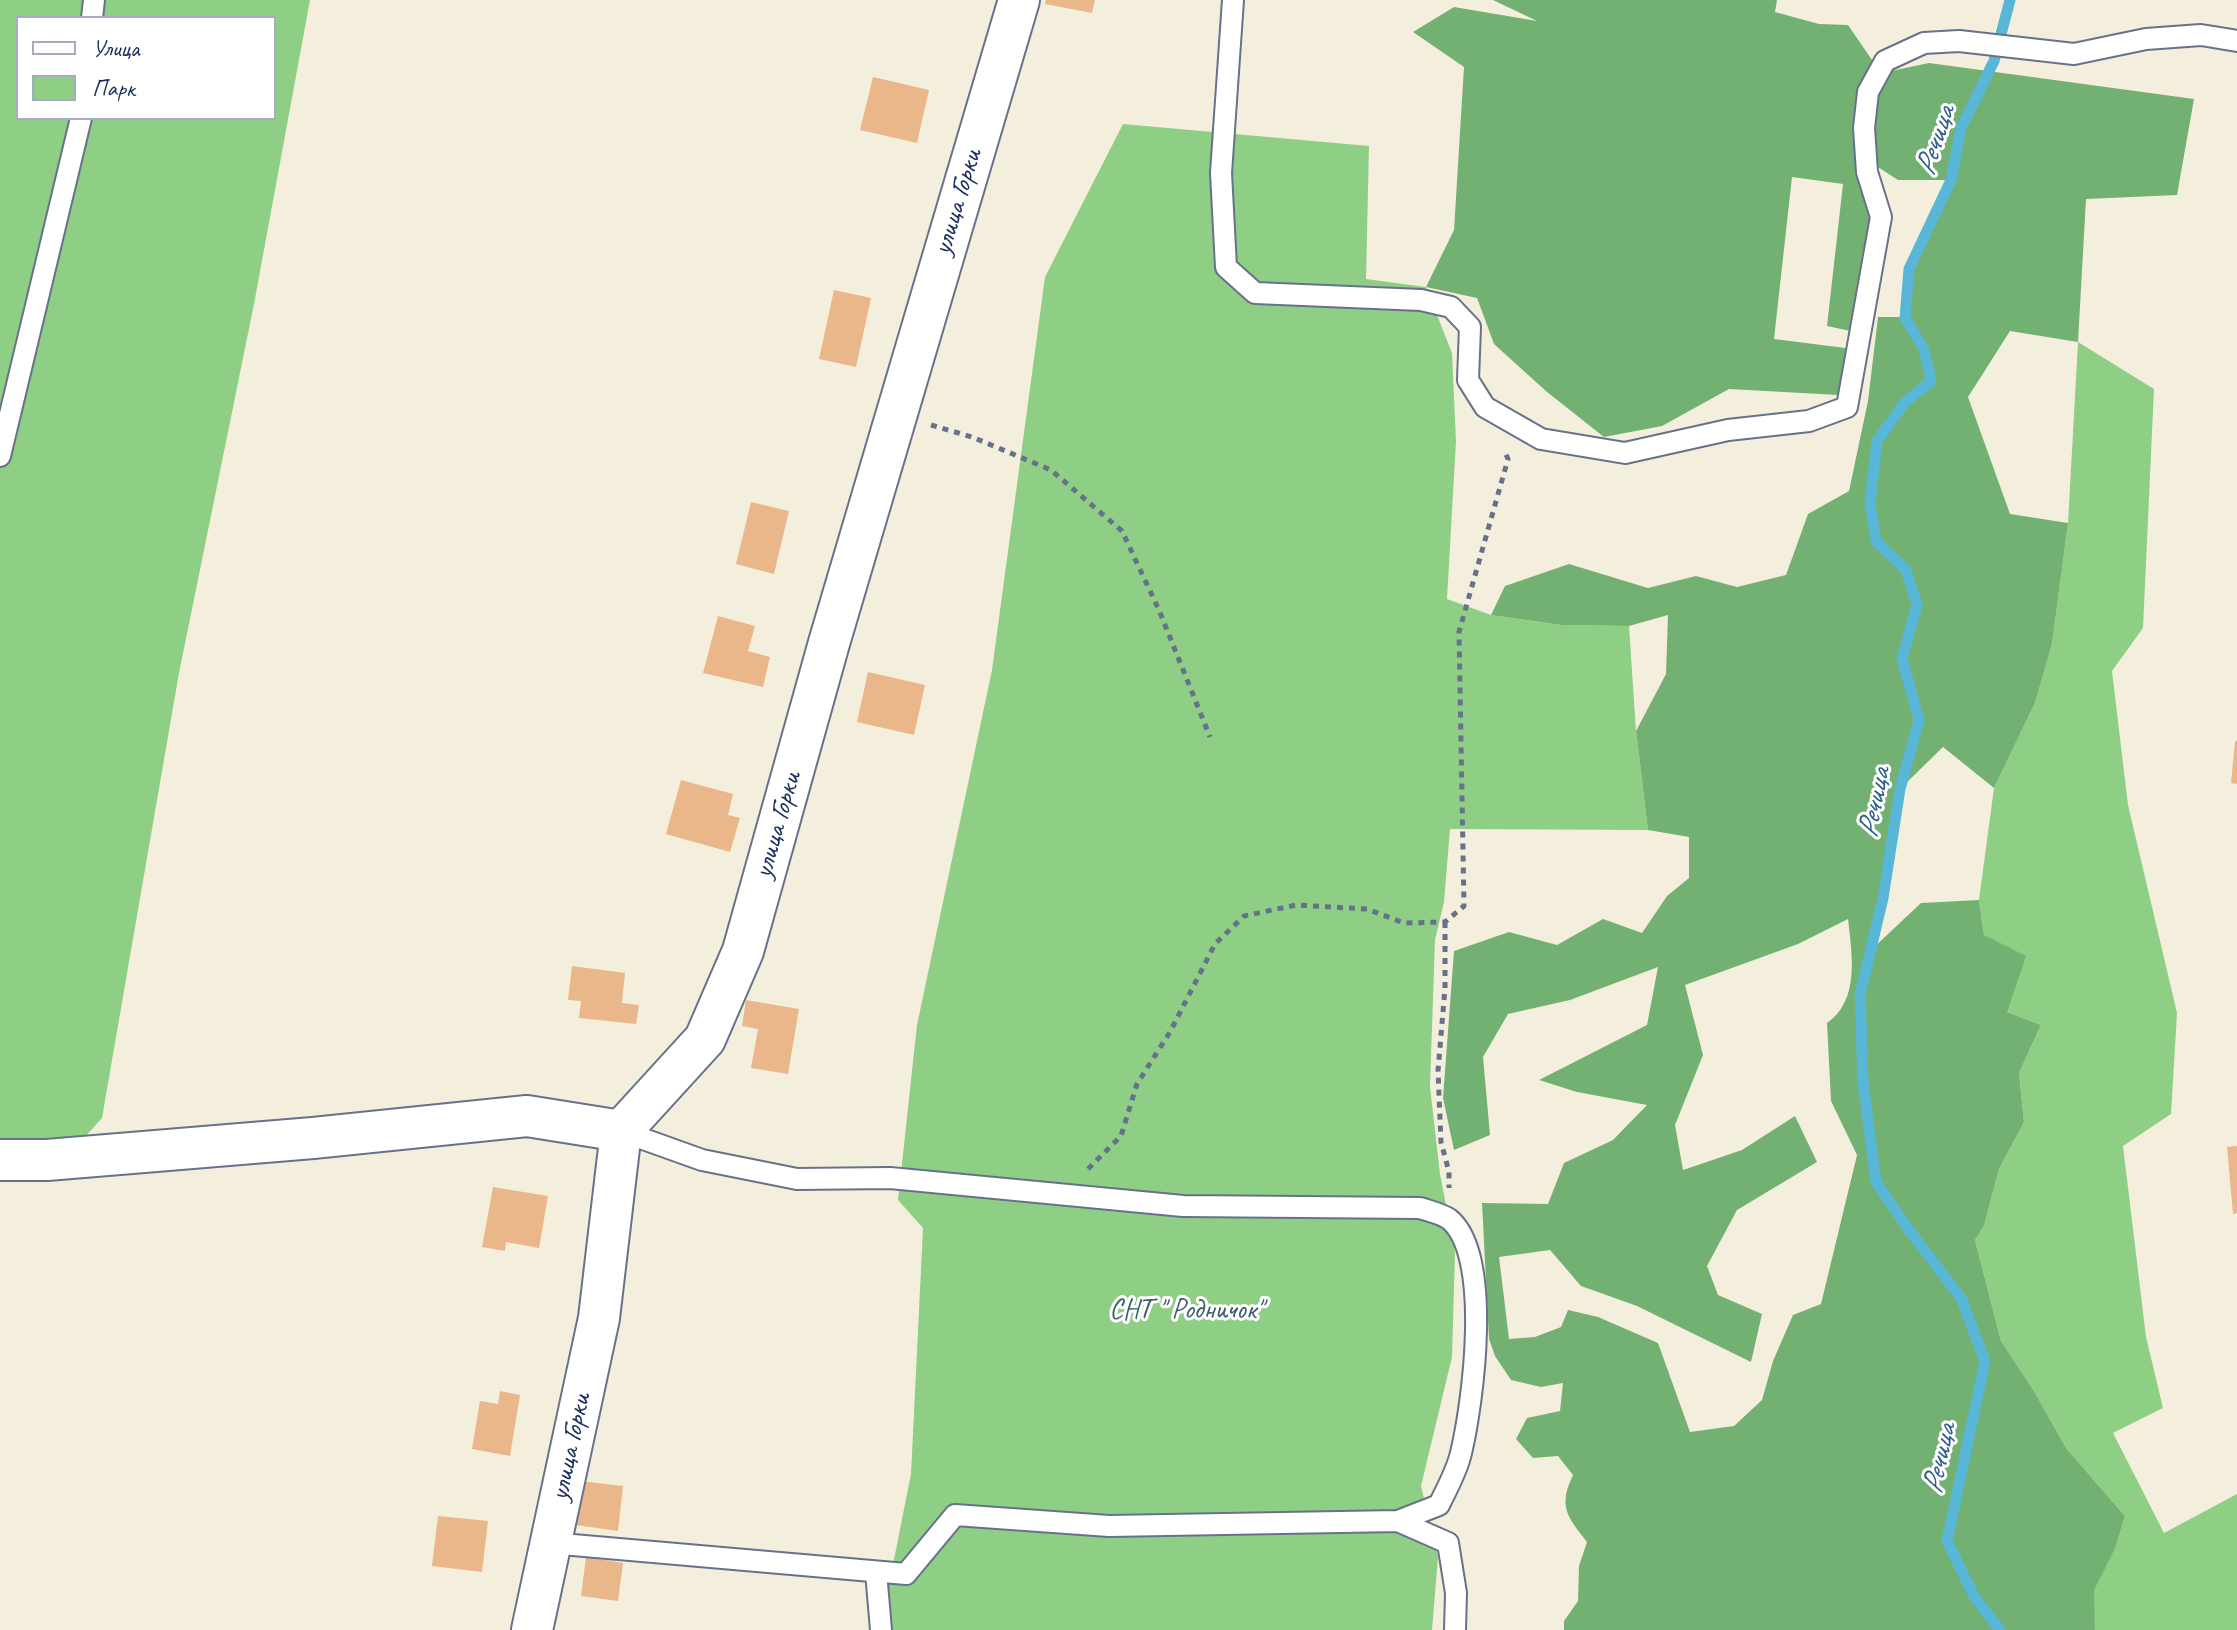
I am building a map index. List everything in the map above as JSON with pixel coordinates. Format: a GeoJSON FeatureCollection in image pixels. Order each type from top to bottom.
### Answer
{"type":"FeatureCollection","features":[{"type":"Feature","properties":{"kind":"street","name":"улица Горки"},"geometry":{"type":"LineString","coordinates":[[532,1630],[599,1318],[621,1131],[705,1039],[743,951],[896,415],[1019,0]]}},
{"type":"Feature","properties":{"kind":"street"},"geometry":{"type":"LineString","coordinates":[[0,1160],[47,1160],[313,1138],[527,1116],[621,1131]]}},
{"type":"Feature","properties":{"kind":"lane"},"geometry":{"type":"LineString","coordinates":[[1233,0],[1221,173],[1226,267],[1255,293],[1421,300],[1451,307],[1470,327],[1468,380],[1485,407],[1541,439],[1625,453],[1728,430],[1809,421],[1847,407],[1881,217],[1867,172],[1864,128],[1868,92],[1885,61],[1924,43],[1959,41],[2074,54],[2146,39],[2201,35],[2237,41]]}},
{"type":"Feature","properties":{"kind":"lane"},"geometry":{"type":"LineString","coordinates":[[0,456],[81,120]]}},
{"type":"Feature","properties":{"kind":"lane"},"geometry":{"type":"LineString","coordinates":[[550,1543],[906,1574],[955,1515],[1109,1526],[1398,1521],[1439,1505],[1461,1456],[1474,1375],[1476,1299],[1467,1242],[1448,1218],[1420,1208],[1183,1206],[890,1178],[797,1179],[702,1160],[621,1131]]}},
{"type":"Feature","properties":{"kind":"lane"},"geometry":{"type":"LineString","coordinates":[[1398,1521],[1448,1543],[1456,1593],[1455,1630]]}},
{"type":"Feature","properties":{"kind":"lane"},"geometry":{"type":"LineString","coordinates":[[876,1572],[881,1630]]}},
{"type":"Feature","properties":{"kind":"path"},"geometry":{"type":"LineString","coordinates":[[1035,1192],[1086,1170],[1121,1136],[1137,1084],[1170,1032],[1215,944],[1244,916],[1296,905],[1367,909],[1404,923],[1445,922],[1464,906],[1459,632],[1508,459],[1485,407]]}},
{"type":"Feature","properties":{"kind":"path"},"geometry":{"type":"LineString","coordinates":[[896,415],[972,437],[1051,470],[1122,531],[1159,610],[1210,737]]}},
{"type":"Feature","properties":{"kind":"path"},"geometry":{"type":"LineString","coordinates":[[1431,1212],[1450,1196],[1449,1172],[1441,1142],[1438,1071],[1445,988],[1445,922]]}},
{"type":"Feature","properties":{"kind":"green space"},"geometry":{"type":"Polygon","coordinates":[[[0,0],[310,0],[254,304],[179,673],[102,1118],[45,1181],[0,1178],[0,0]]]}},
{"type":"Feature","properties":{"kind":"green space"},"geometry":{"type":"Polygon","coordinates":[[[1493,0],[1777,0],[1775,12],[1819,24],[1848,25],[1881,73],[1929,63],[2194,99],[2177,195],[2086,199],[2078,342],[2010,331],[1968,397],[2010,514],[2068,523],[2052,644],[2035,703],[1994,788],[1943,747],[1900,789],[1883,898],[1871,950],[1921,903],[1979,900],[1984,935],[2026,956],[2007,1012],[2041,1025],[2019,1073],[2024,1122],[1999,1169],[1984,1226],[1975,1240],[2001,1341],[2066,1448],[2125,1516],[2115,1549],[2094,1590],[2095,1630],[1564,1630],[1564,1621],[1578,1601],[1579,1566],[1587,1542],[1567,1511],[1566,1495],[1573,1475],[1558,1456],[1533,1458],[1516,1439],[1527,1418],[1560,1411],[1563,1383],[1541,1387],[1511,1380],[1495,1356],[1489,1339],[1482,1203],[1548,1204],[1564,1163],[1613,1140],[1647,1105],[1577,1092],[1539,1080],[1647,1025],[1658,967],[1570,1000],[1508,1014],[1483,1057],[1490,1135],[1454,1150],[1443,1098],[1454,951],[1509,932],[1557,945],[1603,919],[1642,933],[1667,896],[1689,878],[1689,837],[1648,830],[1636,731],[1666,674],[1668,615],[1629,626],[1561,625],[1491,615],[1505,586],[1569,564],[1648,588],[1696,576],[1737,587],[1786,575],[1808,514],[1849,491],[1868,401],[1878,317],[1905,317],[1909,269],[1950,180],[1898,180],[1864,158],[1884,198],[1855,332],[1827,326],[1843,184],[1792,177],[1774,339],[1853,349],[1838,395],[1729,389],[1662,426],[1604,437],[1547,392],[1494,344],[1477,298],[1426,287],[1454,230],[1464,67],[1413,32],[1454,7],[1537,21],[1493,0]],[[1848,919],[1798,944],[1685,985],[1703,1055],[1675,1125],[1683,1170],[1742,1150],[1795,1116],[1817,1162],[1737,1210],[1707,1266],[1718,1295],[1762,1314],[1751,1362],[1637,1306],[1581,1286],[1550,1250],[1499,1257],[1509,1339],[1535,1337],[1561,1327],[1568,1310],[1598,1317],[1658,1343],[1690,1432],[1734,1426],[1762,1400],[1773,1361],[1793,1315],[1821,1304],[1857,1155],[1831,1101],[1827,1023],[1838,1013],[1849,989],[1852,962],[1848,919]]]}},
{"type":"Feature","properties":{"kind":"green space","name":"СНТ \" Родничок\""},"geometry":{"type":"Polygon","coordinates":[[[1123,124],[1369,146],[1366,279],[1426,287],[1452,353],[1456,441],[1447,599],[1491,615],[1561,625],[1629,626],[1636,731],[1648,830],[1450,829],[1444,902],[1435,940],[1430,1087],[1440,1174],[1455,1252],[1452,1357],[1421,1486],[1438,1557],[1432,1630],[880,1630],[911,1474],[923,1228],[898,1200],[917,1025],[992,670],[1045,277],[1123,124]]]}},
{"type":"Feature","properties":{"kind":"green space"},"geometry":{"type":"Polygon","coordinates":[[[2078,342],[2154,389],[2143,628],[2112,671],[2128,805],[2177,1013],[2171,1114],[2123,1146],[2146,1337],[2163,1408],[2113,1433],[2164,1533],[2237,1494],[2237,1630],[2095,1630],[2093,1590],[2115,1549],[2125,1516],[2066,1448],[2001,1341],[1975,1240],[1984,1226],[1999,1169],[2024,1122],[2019,1073],[2041,1025],[2007,1012],[1984,935],[1979,900],[1994,788],[2035,703],[2052,644],[2068,523],[2078,342]]]}},
{"type":"Feature","properties":{"kind":"building"},"geometry":{"type":"Polygon","coordinates":[[[1046,0],[1095,0],[1092,13],[1045,4],[1046,0]]]}},
{"type":"Feature","properties":{"kind":"building"},"geometry":{"type":"Polygon","coordinates":[[[873,77],[929,90],[917,143],[860,130],[873,77]]]}},
{"type":"Feature","properties":{"kind":"building"},"geometry":{"type":"Polygon","coordinates":[[[834,290],[871,298],[856,367],[819,359],[834,290]]]}},
{"type":"Feature","properties":{"kind":"building"},"geometry":{"type":"Polygon","coordinates":[[[751,502],[789,511],[774,574],[736,564],[751,502]]]}},
{"type":"Feature","properties":{"kind":"building"},"geometry":{"type":"Polygon","coordinates":[[[718,616],[755,626],[748,651],[770,657],[763,687],[703,673],[718,616]]]}},
{"type":"Feature","properties":{"kind":"building"},"geometry":{"type":"Polygon","coordinates":[[[868,672],[925,685],[914,735],[857,722],[868,672]]]}},
{"type":"Feature","properties":{"kind":"building"},"geometry":{"type":"Polygon","coordinates":[[[2237,741],[2237,784],[2231,783],[2237,741]]]}},
{"type":"Feature","properties":{"kind":"building"},"geometry":{"type":"Polygon","coordinates":[[[681,780],[733,794],[728,815],[740,818],[730,852],[666,834],[681,780]]]}},
{"type":"Feature","properties":{"kind":"building"},"geometry":{"type":"Polygon","coordinates":[[[572,966],[625,973],[622,1003],[639,1005],[636,1024],[579,1018],[581,1001],[568,1000],[572,966]]]}},
{"type":"Feature","properties":{"kind":"building"},"geometry":{"type":"Polygon","coordinates":[[[746,1000],[799,1009],[788,1074],[751,1068],[758,1029],[742,1026],[746,1000]]]}},
{"type":"Feature","properties":{"kind":"building"},"geometry":{"type":"Polygon","coordinates":[[[2237,1146],[2237,1213],[2233,1214],[2227,1147],[2237,1146]]]}},
{"type":"Feature","properties":{"kind":"building"},"geometry":{"type":"Polygon","coordinates":[[[493,1187],[548,1196],[539,1248],[506,1242],[505,1251],[482,1247],[493,1187]]]}},
{"type":"Feature","properties":{"kind":"building"},"geometry":{"type":"Polygon","coordinates":[[[500,1391],[520,1395],[510,1456],[472,1449],[480,1401],[498,1404],[500,1391]]]}},
{"type":"Feature","properties":{"kind":"building"},"geometry":{"type":"Polygon","coordinates":[[[581,1481],[623,1486],[618,1531],[576,1525],[581,1481]]]}},
{"type":"Feature","properties":{"kind":"building"},"geometry":{"type":"Polygon","coordinates":[[[438,1516],[488,1521],[482,1572],[432,1566],[438,1516]]]}},
{"type":"Feature","properties":{"kind":"building"},"geometry":{"type":"Polygon","coordinates":[[[586,1557],[623,1563],[618,1601],[581,1596],[586,1557]]]}},
{"type":"Feature","properties":{"kind":"waterway","name":"Речица"},"geometry":{"type":"LineString","coordinates":[[2000,1630],[1974,1596],[1947,1541],[1985,1361],[1961,1298],[1876,1182],[1863,1082],[1860,995],[1883,898],[1900,789],[1919,720],[1902,658],[1917,605],[1906,570],[1876,541],[1870,503],[1877,441],[1905,402],[1931,381],[1924,349],[1905,318],[1909,269],[1951,180],[1961,128],[1994,61],[2010,0]]}}]}
